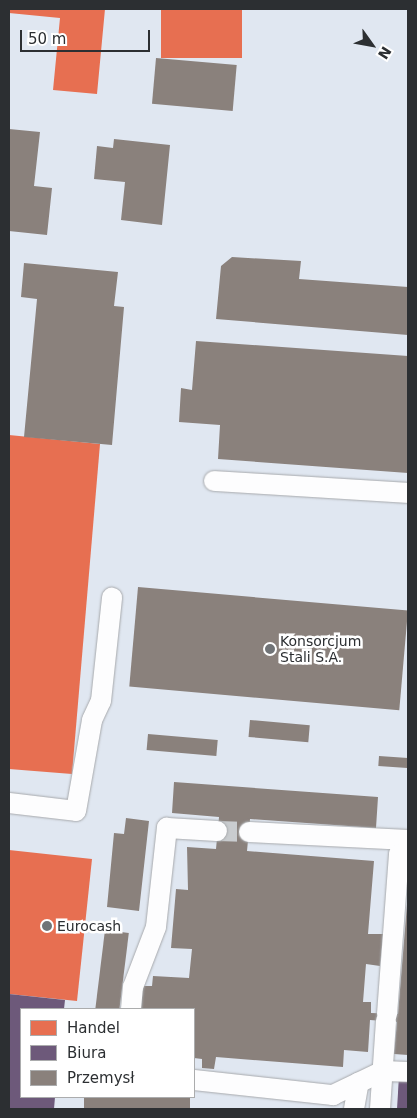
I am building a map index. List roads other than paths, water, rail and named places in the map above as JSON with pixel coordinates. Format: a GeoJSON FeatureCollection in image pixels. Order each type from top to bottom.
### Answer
{"type":"FeatureCollection","features":[{"type":"Feature","properties":{"kind":"lane"},"geometry":{"type":"LineString","coordinates":[[214,481],[408,493]]}},
{"type":"Feature","properties":{"kind":"lane"},"geometry":{"type":"LineString","coordinates":[[9,803],[76,811],[92,720],[100,701],[112,598]]}},
{"type":"Feature","properties":{"kind":"lane"},"geometry":{"type":"LineString","coordinates":[[132,1008],[133,987],[156,927],[167,828],[218,831]]}},
{"type":"Feature","properties":{"kind":"lane"},"geometry":{"type":"LineString","coordinates":[[249,832],[408,840]]}},
{"type":"Feature","properties":{"kind":"lane"},"geometry":{"type":"LineString","coordinates":[[380,1109],[399,854],[408,854]]}},
{"type":"Feature","properties":{"kind":"lane"},"geometry":{"type":"LineString","coordinates":[[195,1080],[333,1095],[383,1071],[408,1072]]}},
{"type":"Feature","properties":{"kind":"lane"},"geometry":{"type":"LineString","coordinates":[[354,1109],[359,1082]]}},
{"type":"Feature","properties":{"kind":"tunnel"},"geometry":{"type":"LineString","coordinates":[[217,831],[249,832]]}},
{"type":"Feature","properties":{"kind":"place","name":"Konsorcjum Stali S.A."},"geometry":{"type":"Point","coordinates":[270,649]}},
{"type":"Feature","properties":{"kind":"place","name":"Eurocash"},"geometry":{"type":"Point","coordinates":[47,926]}}]}
